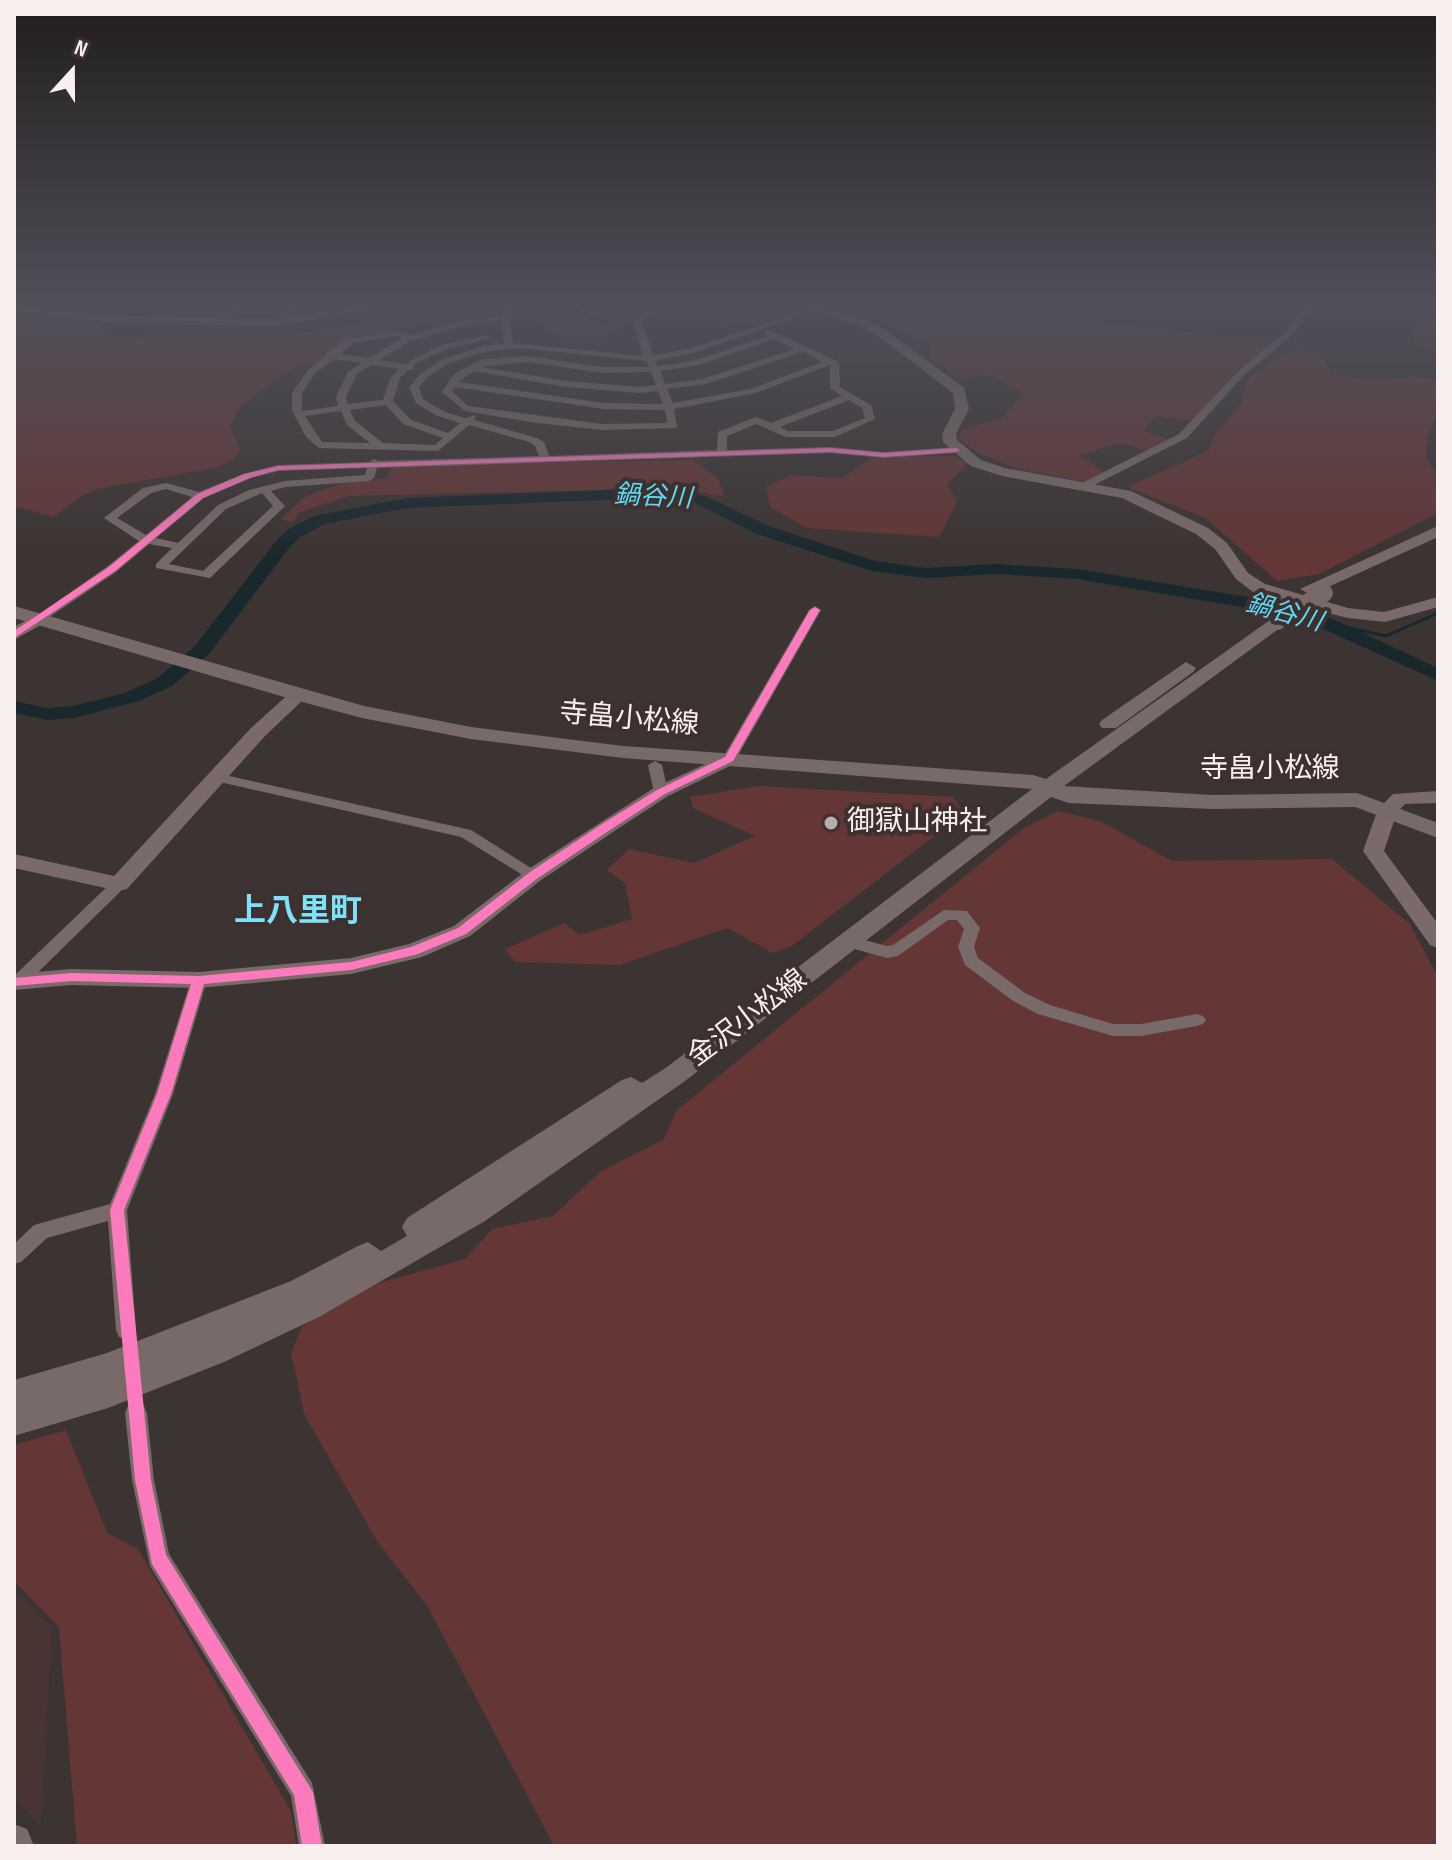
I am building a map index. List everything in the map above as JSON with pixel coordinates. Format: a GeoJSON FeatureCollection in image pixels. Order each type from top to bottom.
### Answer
{"type":"FeatureCollection","features":[{"type":"Feature","properties":{"kind":"main road","name":"金沢小松線"},"geometry":{"type":"LineString","coordinates":[[14,1395],[108,1367],[302,1290],[445,1211],[638,1082],[1042,790],[1270,619],[1316,591],[1438,531]]}},
{"type":"Feature","properties":{"kind":"main road","name":"金沢小松線"},"geometry":{"type":"LineString","coordinates":[[1316,591],[1438,540]]}},
{"type":"Feature","properties":{"kind":"main road","name":"寺畠小松線"},"geometry":{"type":"LineString","coordinates":[[21,623],[293,700],[465,742],[655,765],[719,764]]}},
{"type":"Feature","properties":{"kind":"main road","name":"寺畠小松線"},"geometry":{"type":"LineString","coordinates":[[293,700],[471,733],[719,764],[1212,802],[1357,800],[1388,809],[1438,831]]}},
{"type":"Feature","properties":{"kind":"main road","name":"金沢小松線"},"geometry":{"type":"LineString","coordinates":[[14,1421],[108,1393],[213,1352],[308,1307],[475,1212],[652,1091],[850,942],[1042,790]]}},
{"type":"Feature","properties":{"kind":"street"},"geometry":{"type":"LineString","coordinates":[[300,388],[297,393],[299,414],[319,445],[438,448],[479,412]]}},
{"type":"Feature","properties":{"kind":"street"},"geometry":{"type":"LineString","coordinates":[[344,388],[341,397],[351,423],[381,447]]}},
{"type":"Feature","properties":{"kind":"street"},"geometry":{"type":"LineString","coordinates":[[388,402],[391,388]]}},
{"type":"Feature","properties":{"kind":"street"},"geometry":{"type":"LineString","coordinates":[[416,388],[414,394],[429,408],[465,423],[526,436],[540,444],[545,458]]}},
{"type":"Feature","properties":{"kind":"street"},"geometry":{"type":"LineString","coordinates":[[449,388],[447,392],[455,400],[479,412],[602,427],[673,426],[661,388],[655,388]]}},
{"type":"Feature","properties":{"kind":"street"},"geometry":{"type":"LineString","coordinates":[[493,388],[560,401],[626,408],[703,403],[761,388]]}},
{"type":"Feature","properties":{"kind":"street"},"geometry":{"type":"LineString","coordinates":[[539,421],[574,388]]}},
{"type":"Feature","properties":{"kind":"street"},"geometry":{"type":"LineString","coordinates":[[777,388],[787,393]]}},
{"type":"Feature","properties":{"kind":"street"},"geometry":{"type":"LineString","coordinates":[[722,453],[722,434],[756,420],[786,434],[835,434],[870,419],[867,407],[835,388]]}},
{"type":"Feature","properties":{"kind":"street"},"geometry":{"type":"LineString","coordinates":[[955,388],[959,391],[962,409],[949,434],[956,450],[976,463],[1002,472],[1126,494],[1202,531],[1221,546],[1242,576],[1259,588],[1369,616],[1385,617],[1438,602]]}},
{"type":"Feature","properties":{"kind":"street"},"geometry":{"type":"LineString","coordinates":[[1086,485],[1183,436],[1227,388]]}},
{"type":"Feature","properties":{"kind":"street"},"geometry":{"type":"LineString","coordinates":[[771,427],[849,397]]}},
{"type":"Feature","properties":{"kind":"street"},"geometry":{"type":"LineString","coordinates":[[299,414],[388,402]]}},
{"type":"Feature","properties":{"kind":"street"},"geometry":{"type":"LineString","coordinates":[[388,402],[407,422],[450,437]]}},
{"type":"Feature","properties":{"kind":"street"},"geometry":{"type":"LineString","coordinates":[[830,450],[835,434]]}},
{"type":"Feature","properties":{"kind":"street"},"geometry":{"type":"LineString","coordinates":[[21,623],[112,569],[200,496],[247,476],[278,468],[374,462],[830,450],[884,455],[956,450]]}},
{"type":"Feature","properties":{"kind":"street"},"geometry":{"type":"LineString","coordinates":[[264,489],[279,506],[206,575],[160,566],[222,507],[264,489],[302,481],[369,478],[374,462]]}},
{"type":"Feature","properties":{"kind":"street"},"geometry":{"type":"LineString","coordinates":[[178,546],[146,540],[110,518],[147,490],[166,486],[200,496]]}},
{"type":"Feature","properties":{"kind":"street"},"geometry":{"type":"LineString","coordinates":[[17,981],[71,977],[199,980],[351,966],[414,951],[462,931],[534,875],[661,792],[719,764],[815,610]]}},
{"type":"Feature","properties":{"kind":"street"},"geometry":{"type":"LineString","coordinates":[[17,981],[119,884],[216,777],[293,700]]}},
{"type":"Feature","properties":{"kind":"street"},"geometry":{"type":"LineString","coordinates":[[655,765],[661,792]]}},
{"type":"Feature","properties":{"kind":"street"},"geometry":{"type":"LineString","coordinates":[[216,777],[466,833],[534,875]]}},
{"type":"Feature","properties":{"kind":"street"},"geometry":{"type":"LineString","coordinates":[[1438,797],[1400,798],[1388,809],[1373,851],[1438,940]]}},
{"type":"Feature","properties":{"kind":"street"},"geometry":{"type":"LineString","coordinates":[[14,861],[119,884]]}},
{"type":"Feature","properties":{"kind":"street"},"geometry":{"type":"LineString","coordinates":[[850,942],[887,952],[898,950],[944,915],[961,915],[972,928],[966,947],[971,961],[1019,997],[1044,1010],[1113,1030],[1141,1030],[1197,1020]]}},
{"type":"Feature","properties":{"kind":"street"},"geometry":{"type":"LineString","coordinates":[[126,1330],[117,1210],[164,1094],[199,980]]}},
{"type":"Feature","properties":{"kind":"street"},"geometry":{"type":"LineString","coordinates":[[14,1256],[41,1231],[117,1210]]}},
{"type":"Feature","properties":{"kind":"street"},"geometry":{"type":"LineString","coordinates":[[136,1413],[143,1480],[158,1558],[303,1792],[312,1846]]}},
{"type":"Feature","properties":{"kind":"shaded area"},"geometry":{"type":"Polygon","coordinates":[[[14,388],[263,388],[238,409],[230,427],[240,450],[235,458],[218,467],[98,489],[81,496],[54,517],[14,506],[14,388]]]}},
{"type":"Feature","properties":{"kind":"shaded area"},"geometry":{"type":"Polygon","coordinates":[[[1013,388],[1222,388],[1193,421],[1155,416],[1143,431],[1170,440],[1146,451],[1120,442],[1080,456],[1104,472],[1085,482],[1019,469],[978,453],[960,439],[962,430],[1002,418],[1023,394],[1013,388]]]}},
{"type":"Feature","properties":{"kind":"shaded area"},"geometry":{"type":"Polygon","coordinates":[[[1246,388],[1438,388],[1438,414],[1428,434],[1426,457],[1438,479],[1438,513],[1319,574],[1277,581],[1206,518],[1127,487],[1208,451],[1216,434],[1240,405],[1246,388]]]}},
{"type":"Feature","properties":{"kind":"shaded area"},"geometry":{"type":"Polygon","coordinates":[[[953,456],[969,462],[947,485],[957,501],[939,537],[807,528],[770,507],[766,487],[792,475],[842,478],[873,457],[953,456]]]}},
{"type":"Feature","properties":{"kind":"shaded area"},"geometry":{"type":"Polygon","coordinates":[[[693,460],[718,478],[724,495],[714,496],[674,483],[601,490],[349,496],[300,512],[292,522],[281,519],[306,496],[343,483],[388,478],[391,465],[693,460]]]}},
{"type":"Feature","properties":{"kind":"shaded area"},"geometry":{"type":"Polygon","coordinates":[[[757,786],[953,797],[964,813],[792,946],[773,953],[727,928],[620,965],[515,962],[505,949],[564,923],[580,935],[632,919],[625,883],[607,870],[629,849],[694,863],[755,836],[693,808],[690,797],[757,786]]]}},
{"type":"Feature","properties":{"kind":"shaded area"},"geometry":{"type":"Polygon","coordinates":[[[1058,811],[1100,821],[1172,861],[1332,859],[1410,924],[1438,977],[1438,1846],[554,1846],[428,1607],[377,1541],[305,1416],[291,1353],[302,1326],[375,1284],[465,1259],[492,1229],[553,1216],[600,1172],[664,1139],[677,1110],[1024,828],[1058,811]]]}},
{"type":"Feature","properties":{"kind":"shaded area"},"geometry":{"type":"Polygon","coordinates":[[[66,1430],[107,1533],[138,1549],[291,1811],[296,1846],[77,1846],[59,1627],[14,1581],[14,1445],[66,1430]]]}},
{"type":"Feature","properties":{"kind":"shaded area"},"geometry":{"type":"Polygon","coordinates":[[[14,1592],[52,1628],[41,1827],[14,1799],[14,1592]]]}},
{"type":"Feature","properties":{"kind":"waterway","name":"鍋谷川"},"geometry":{"type":"LineString","coordinates":[[14,707],[48,714],[73,712],[132,697],[165,682],[202,650],[283,544],[294,533],[320,520],[407,503],[655,493],[699,499],[763,530],[872,566],[926,573],[995,569],[1077,574],[1266,606],[1326,623],[1438,675]]}},
{"type":"Feature","properties":{"kind":"waterway"},"geometry":{"type":"LineString","coordinates":[[1326,623],[1386,636],[1438,613]]}},
{"type":"Feature","properties":{"kind":"cycle path"},"geometry":{"type":"LineString","coordinates":[[14,635],[112,569],[200,496],[247,476],[278,468],[830,450],[884,455],[956,450]]}},
{"type":"Feature","properties":{"kind":"cycle path"},"geometry":{"type":"LineString","coordinates":[[14,982],[71,977],[199,980],[351,966],[414,951],[462,931],[534,875],[606,827],[661,792],[729,759],[815,610]]}},
{"type":"Feature","properties":{"kind":"cycle path"},"geometry":{"type":"LineString","coordinates":[[199,980],[164,1094],[117,1210],[143,1480],[158,1558],[303,1792],[312,1846]]}},
{"type":"Feature","properties":{"kind":"place","name":"御獄山神社"},"geometry":{"type":"Point","coordinates":[831,823]}},
{"type":"Feature","properties":{"kind":"district","name":"上八里町"},"geometry":{"type":"Point","coordinates":[298,913]}}]}
